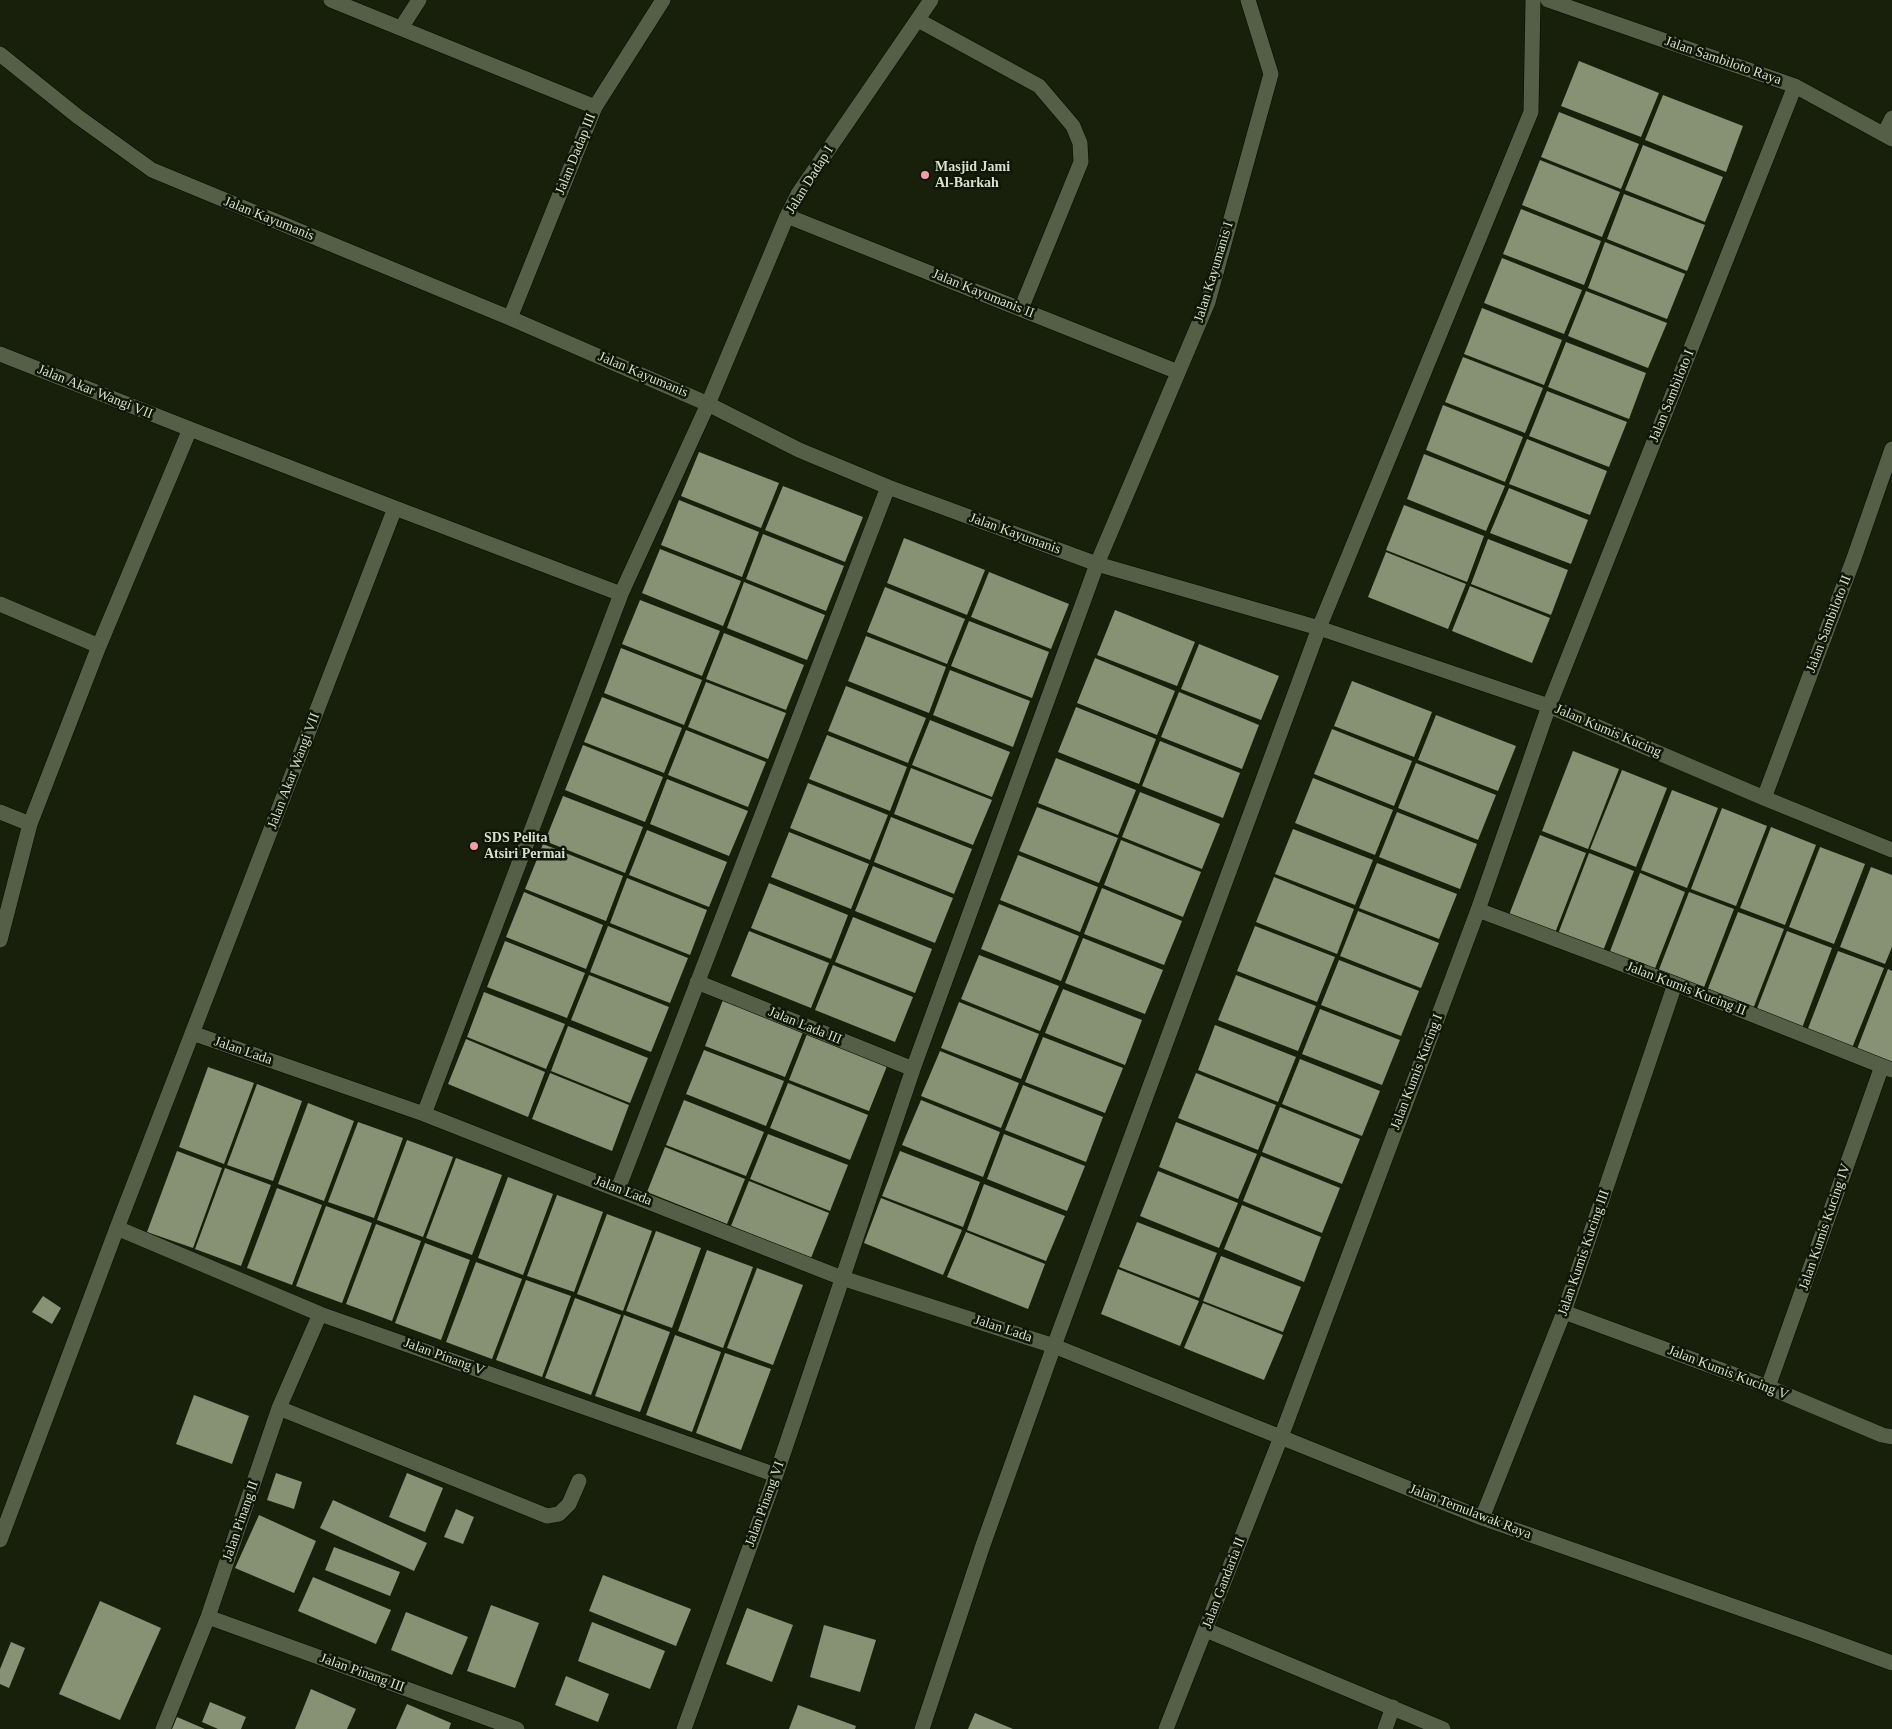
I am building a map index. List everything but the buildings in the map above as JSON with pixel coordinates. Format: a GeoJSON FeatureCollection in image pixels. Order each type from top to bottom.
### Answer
{"type":"FeatureCollection","features":[{"type":"Feature","properties":{"kind":"street"},"geometry":{"type":"LineString","coordinates":[[331,0],[595,107]]}},
{"type":"Feature","properties":{"kind":"street"},"geometry":{"type":"LineString","coordinates":[[401,28],[419,0]]}},
{"type":"Feature","properties":{"kind":"street","name":"Jalan Dadap III"},"geometry":{"type":"LineString","coordinates":[[510,318],[595,107],[663,0]]}},
{"type":"Feature","properties":{"kind":"street","name":"Jalan Dadap I"},"geometry":{"type":"LineString","coordinates":[[424,1114],[621,594],[708,404],[787,216],[798,194],[931,0]]}},
{"type":"Feature","properties":{"kind":"street","name":"Jalan Kayumanis I"},"geometry":{"type":"LineString","coordinates":[[913,1069],[1097,564],[1208,302],[1271,74],[1248,0]]}},
{"type":"Feature","properties":{"kind":"street"},"geometry":{"type":"LineString","coordinates":[[922,1729],[1054,1346],[1319,628],[1531,112],[1533,0]]}},
{"type":"Feature","properties":{"kind":"street","name":"Jalan Sambiloto Raya"},"geometry":{"type":"LineString","coordinates":[[1548,0],[1795,86],[1888,136]]}},
{"type":"Feature","properties":{"kind":"street"},"geometry":{"type":"LineString","coordinates":[[918,20],[1039,86],[1073,126],[1080,142],[1081,162],[1021,309]]}},
{"type":"Feature","properties":{"kind":"street","name":"Jalan Kayumanis"},"geometry":{"type":"LineString","coordinates":[[0,54],[77,116],[152,170],[510,318],[708,404],[799,450],[888,487],[1097,564],[1319,628]]}},
{"type":"Feature","properties":{"kind":"street","name":"Jalan Sambiloto I"},"geometry":{"type":"LineString","coordinates":[[1549,706],[1795,86]]}},
{"type":"Feature","properties":{"kind":"street"},"geometry":{"type":"LineString","coordinates":[[1888,136],[1892,118]]}},
{"type":"Feature","properties":{"kind":"street","name":"Jalan Kayumanis II"},"geometry":{"type":"LineString","coordinates":[[787,216],[1178,372]]}},
{"type":"Feature","properties":{"kind":"street","name":"Jalan Akar Wangi VII"},"geometry":{"type":"LineString","coordinates":[[0,354],[621,594]]}},
{"type":"Feature","properties":{"kind":"street"},"geometry":{"type":"LineString","coordinates":[[0,940],[30,824],[99,646],[190,429]]}},
{"type":"Feature","properties":{"kind":"street","name":"Jalan Sambiloto II"},"geometry":{"type":"LineString","coordinates":[[1764,798],[1854,558],[1892,449]]}},
{"type":"Feature","properties":{"kind":"street"},"geometry":{"type":"LineString","coordinates":[[618,1189],[888,487]]}},
{"type":"Feature","properties":{"kind":"street","name":"Jalan Akar Wangi VII"},"geometry":{"type":"LineString","coordinates":[[1,1535],[117,1228],[395,508]]}},
{"type":"Feature","properties":{"kind":"street"},"geometry":{"type":"LineString","coordinates":[[0,604],[99,646]]}},
{"type":"Feature","properties":{"kind":"street","name":"Jalan Kumis Kucing"},"geometry":{"type":"LineString","coordinates":[[1319,628],[1549,706],[1764,798],[1892,850]]}},
{"type":"Feature","properties":{"kind":"street","name":"Jalan Kumis Kucing I"},"geometry":{"type":"LineString","coordinates":[[1281,1437],[1478,910],[1549,706]]}},
{"type":"Feature","properties":{"kind":"street"},"geometry":{"type":"LineString","coordinates":[[0,812],[30,824]]}},
{"type":"Feature","properties":{"kind":"street","name":"Jalan Kumis Kucing II"},"geometry":{"type":"LineString","coordinates":[[1478,910],[1675,984],[1887,1068]]}},
{"type":"Feature","properties":{"kind":"street","name":"Jalan Lada III"},"geometry":{"type":"LineString","coordinates":[[697,982],[913,1069]]}},
{"type":"Feature","properties":{"kind":"street","name":"Jalan Kumis Kucing III"},"geometry":{"type":"LineString","coordinates":[[1482,1518],[1564,1312],[1675,984]]}},
{"type":"Feature","properties":{"kind":"street","name":"Jalan Lada"},"geometry":{"type":"LineString","coordinates":[[192,1033],[424,1114],[842,1278],[1054,1346]]}},
{"type":"Feature","properties":{"kind":"street","name":"Jalan Kumis Kucing IV"},"geometry":{"type":"LineString","coordinates":[[1768,1388],[1887,1068]]}},
{"type":"Feature","properties":{"kind":"street","name":"Jalan Pinang VI"},"geometry":{"type":"LineString","coordinates":[[684,1729],[776,1475],[913,1069]]}},
{"type":"Feature","properties":{"kind":"street","name":"Jalan Pinang V"},"geometry":{"type":"LineString","coordinates":[[117,1228],[320,1314],[776,1475]]}},
{"type":"Feature","properties":{"kind":"street","name":"Jalan Kumis Kucing V"},"geometry":{"type":"LineString","coordinates":[[1564,1312],[1768,1388],[1882,1435],[1892,1437]]}},
{"type":"Feature","properties":{"kind":"street","name":"Jalan Pinang II"},"geometry":{"type":"LineString","coordinates":[[163,1729],[208,1616],[280,1408],[320,1314]]}},
{"type":"Feature","properties":{"kind":"street","name":"Jalan Temulawak Raya"},"geometry":{"type":"LineString","coordinates":[[1054,1346],[1482,1518],[1892,1663]]}},
{"type":"Feature","properties":{"kind":"street"},"geometry":{"type":"LineString","coordinates":[[280,1408],[547,1516],[559,1514],[569,1504],[579,1481]]}},
{"type":"Feature","properties":{"kind":"street","name":"Jalan Gandaria II"},"geometry":{"type":"LineString","coordinates":[[1166,1729],[1281,1437]]}},
{"type":"Feature","properties":{"kind":"street","name":"Jalan Pinang III"},"geometry":{"type":"LineString","coordinates":[[208,1616],[517,1729]]}},
{"type":"Feature","properties":{"kind":"street"},"geometry":{"type":"LineString","coordinates":[[1206,1630],[1443,1729]]}},
{"type":"Feature","properties":{"kind":"street"},"geometry":{"type":"LineString","coordinates":[[1385,1729],[1393,1707]]}},
{"type":"Feature","properties":{"kind":"place","name":"Masjid Jami Al-Barkah"},"geometry":{"type":"Point","coordinates":[925,175]}},
{"type":"Feature","properties":{"kind":"place","name":"SDS Pelita Atsiri Permai"},"geometry":{"type":"Point","coordinates":[474,846]}}]}
